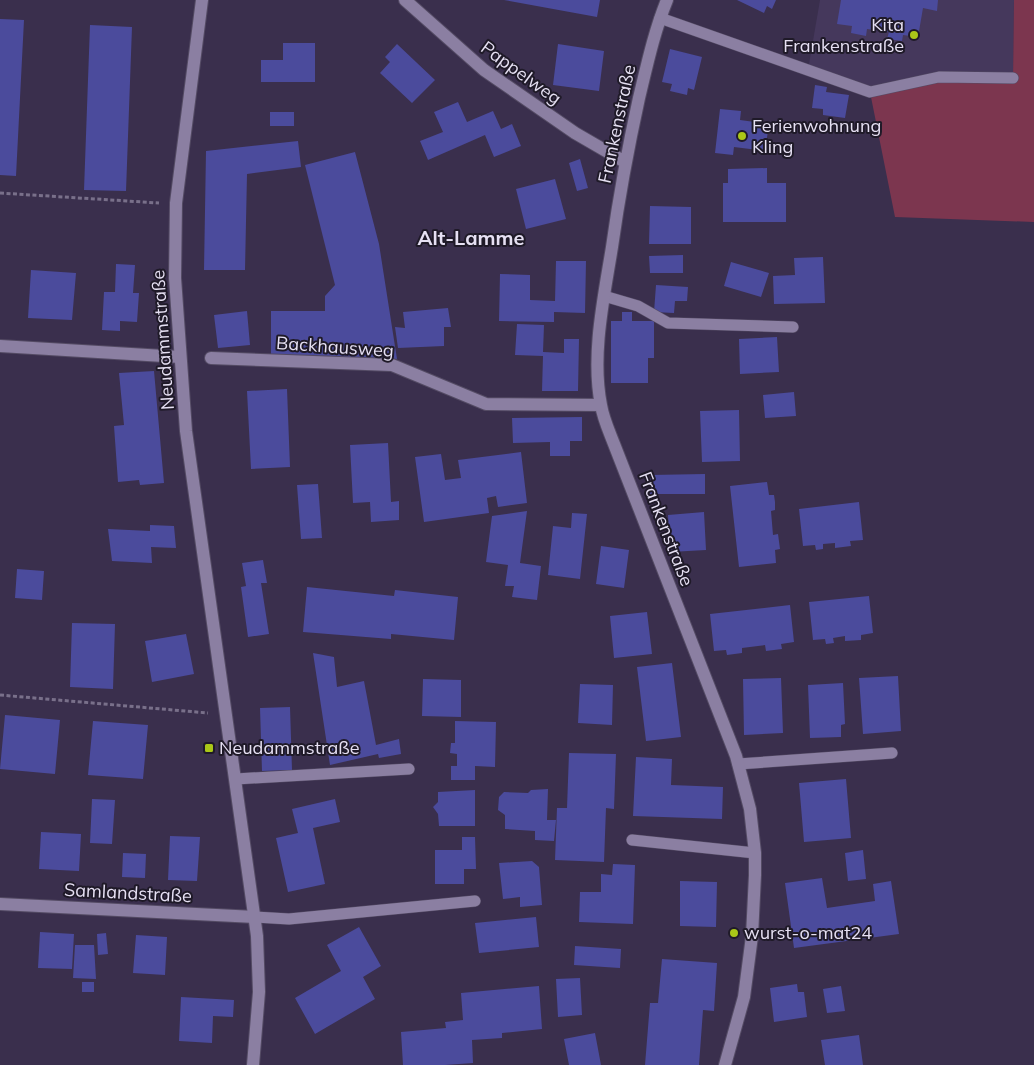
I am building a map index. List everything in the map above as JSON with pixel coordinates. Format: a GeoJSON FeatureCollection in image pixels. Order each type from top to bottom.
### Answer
{"type":"FeatureCollection","features":[{"type":"Feature","properties":{"kind":"street","name":"Neudammstraße"},"geometry":{"type":"LineString","coordinates":[[201,0],[176,203],[175,278],[186,431],[257,936],[259,992],[253,1065]]}},
{"type":"Feature","properties":{"kind":"street","name":"Pappelweg"},"geometry":{"type":"LineString","coordinates":[[406,0],[484,70],[575,133],[625,162]]}},
{"type":"Feature","properties":{"kind":"street","name":"Frankenstraße"},"geometry":{"type":"LineString","coordinates":[[667,0],[648,61],[625,162],[604,296],[599,341],[598,375],[601,405],[614,444],[738,764],[750,809],[756,853],[752,936],[745,988],[726,1065]]}},
{"type":"Feature","properties":{"kind":"street"},"geometry":{"type":"LineString","coordinates":[[0,346],[180,357]]}},
{"type":"Feature","properties":{"kind":"street","name":"Backhausweg"},"geometry":{"type":"LineString","coordinates":[[211,358],[392,365],[486,404],[601,405]]}},
{"type":"Feature","properties":{"kind":"street","name":"Samlandstraße"},"geometry":{"type":"LineString","coordinates":[[0,904],[255,916]]}},
{"type":"Feature","properties":{"kind":"lane"},"geometry":{"type":"LineString","coordinates":[[660,18],[870,92],[939,77],[1013,78]]}},
{"type":"Feature","properties":{"kind":"lane"},"geometry":{"type":"LineString","coordinates":[[604,296],[638,306],[668,323],[793,327]]}},
{"type":"Feature","properties":{"kind":"lane"},"geometry":{"type":"LineString","coordinates":[[738,764],[892,753]]}},
{"type":"Feature","properties":{"kind":"lane"},"geometry":{"type":"LineString","coordinates":[[236,779],[409,770]]}},
{"type":"Feature","properties":{"kind":"lane"},"geometry":{"type":"LineString","coordinates":[[632,840],[756,853]]}},
{"type":"Feature","properties":{"kind":"lane"},"geometry":{"type":"LineString","coordinates":[[255,916],[290,919],[475,901]]}},
{"type":"Feature","properties":{"kind":"path"},"geometry":{"type":"LineString","coordinates":[[0,193],[160,203]]}},
{"type":"Feature","properties":{"kind":"path"},"geometry":{"type":"LineString","coordinates":[[0,694],[226,714]]}},
{"type":"Feature","properties":{"kind":"shaded area","name":"Kita Frankenstraße"},"geometry":{"type":"Polygon","coordinates":[[[820,0],[1014,0],[1013,78],[870,92],[808,70],[820,0]]]}},
{"type":"Feature","properties":{"kind":"shaded area"},"geometry":{"type":"Polygon","coordinates":[[[1014,0],[1034,0],[1034,222],[895,217],[870,92],[939,77],[1013,78],[1014,0]]]}},
{"type":"Feature","properties":{"kind":"building"},"geometry":{"type":"Polygon","coordinates":[[[504,0],[600,0],[597,17],[504,0]]]}},
{"type":"Feature","properties":{"kind":"building"},"geometry":{"type":"Polygon","coordinates":[[[737,0],[776,0],[772,9],[767,6],[764,13],[737,0]]]}},
{"type":"Feature","properties":{"kind":"building"},"geometry":{"type":"Polygon","coordinates":[[[841,0],[938,0],[937,11],[923,8],[918,37],[903,35],[902,41],[887,39],[889,32],[867,29],[866,36],[851,33],[852,26],[837,24],[841,0]]]}},
{"type":"Feature","properties":{"kind":"building"},"geometry":{"type":"Polygon","coordinates":[[[0,19],[24,20],[16,176],[0,175],[0,19]]]}},
{"type":"Feature","properties":{"kind":"building"},"geometry":{"type":"Polygon","coordinates":[[[90,25],[132,27],[126,191],[84,190],[90,25]]]}},
{"type":"Feature","properties":{"kind":"building"},"geometry":{"type":"Polygon","coordinates":[[[283,43],[315,43],[315,82],[261,82],[261,60],[283,60],[283,43]]]}},
{"type":"Feature","properties":{"kind":"building"},"geometry":{"type":"Polygon","coordinates":[[[397,44],[435,80],[412,103],[380,73],[390,62],[385,57],[397,44]]]}},
{"type":"Feature","properties":{"kind":"building"},"geometry":{"type":"Polygon","coordinates":[[[558,44],[604,51],[599,91],[553,85],[558,44]]]}},
{"type":"Feature","properties":{"kind":"building"},"geometry":{"type":"Polygon","coordinates":[[[670,49],[702,57],[694,90],[688,88],[687,95],[670,91],[672,84],[662,82],[670,49]]]}},
{"type":"Feature","properties":{"kind":"building"},"geometry":{"type":"Polygon","coordinates":[[[815,85],[827,87],[826,92],[849,95],[845,118],[823,115],[823,109],[812,108],[815,85]]]}},
{"type":"Feature","properties":{"kind":"building"},"geometry":{"type":"Polygon","coordinates":[[[458,102],[467,122],[493,111],[501,129],[512,124],[521,146],[494,157],[485,135],[428,160],[420,141],[443,132],[434,112],[458,102]]]}},
{"type":"Feature","properties":{"kind":"building","name":"Ferienwohnung Kling"},"geometry":{"type":"Polygon","coordinates":[[[720,109],[741,111],[740,120],[769,124],[765,151],[734,147],[733,155],[715,153],[720,109]]]}},
{"type":"Feature","properties":{"kind":"building"},"geometry":{"type":"Polygon","coordinates":[[[270,112],[294,112],[294,126],[270,126],[270,112]]]}},
{"type":"Feature","properties":{"kind":"building"},"geometry":{"type":"Polygon","coordinates":[[[298,141],[301,167],[247,174],[245,270],[204,270],[206,151],[298,141]]]}},
{"type":"Feature","properties":{"kind":"building"},"geometry":{"type":"Polygon","coordinates":[[[355,152],[379,244],[397,359],[271,354],[271,311],[325,311],[325,296],[335,285],[305,165],[355,152]]]}},
{"type":"Feature","properties":{"kind":"building"},"geometry":{"type":"Polygon","coordinates":[[[580,159],[588,188],[577,191],[569,163],[580,159]]]}},
{"type":"Feature","properties":{"kind":"building"},"geometry":{"type":"Polygon","coordinates":[[[767,168],[767,183],[786,183],[786,222],[723,222],[723,183],[728,183],[728,169],[767,168]]]}},
{"type":"Feature","properties":{"kind":"building"},"geometry":{"type":"Polygon","coordinates":[[[555,179],[566,219],[526,229],[516,189],[555,179]]]}},
{"type":"Feature","properties":{"kind":"building"},"geometry":{"type":"Polygon","coordinates":[[[650,206],[691,207],[691,244],[649,244],[650,206]]]}},
{"type":"Feature","properties":{"kind":"building"},"geometry":{"type":"Polygon","coordinates":[[[683,255],[683,273],[650,273],[649,256],[683,255]]]}},
{"type":"Feature","properties":{"kind":"building"},"geometry":{"type":"Polygon","coordinates":[[[823,257],[825,303],[774,304],[773,276],[795,275],[794,258],[823,257]]]}},
{"type":"Feature","properties":{"kind":"building"},"geometry":{"type":"Polygon","coordinates":[[[556,261],[586,261],[585,313],[554,312],[554,322],[499,321],[500,274],[530,275],[530,300],[555,301],[556,261]]]}},
{"type":"Feature","properties":{"kind":"building"},"geometry":{"type":"Polygon","coordinates":[[[731,262],[769,273],[761,297],[724,286],[731,262]]]}},
{"type":"Feature","properties":{"kind":"building"},"geometry":{"type":"Polygon","coordinates":[[[116,264],[135,265],[133,293],[139,293],[137,322],[120,321],[120,331],[102,330],[104,292],[115,292],[116,264]]]}},
{"type":"Feature","properties":{"kind":"building"},"geometry":{"type":"Polygon","coordinates":[[[31,270],[76,273],[72,320],[28,318],[31,270]]]}},
{"type":"Feature","properties":{"kind":"building"},"geometry":{"type":"Polygon","coordinates":[[[656,285],[688,287],[687,301],[675,301],[674,313],[654,312],[656,285]]]}},
{"type":"Feature","properties":{"kind":"building"},"geometry":{"type":"Polygon","coordinates":[[[448,308],[451,327],[444,327],[444,346],[398,348],[395,327],[405,328],[403,312],[448,308]]]}},
{"type":"Feature","properties":{"kind":"building"},"geometry":{"type":"Polygon","coordinates":[[[247,311],[250,345],[218,348],[214,315],[247,311]]]}},
{"type":"Feature","properties":{"kind":"building"},"geometry":{"type":"Polygon","coordinates":[[[622,312],[632,312],[632,321],[654,321],[654,358],[648,358],[648,383],[611,383],[611,321],[622,321],[622,312]]]}},
{"type":"Feature","properties":{"kind":"building"},"geometry":{"type":"Polygon","coordinates":[[[517,324],[544,325],[543,352],[564,353],[564,339],[579,339],[578,391],[542,391],[543,356],[515,355],[517,324]]]}},
{"type":"Feature","properties":{"kind":"building"},"geometry":{"type":"Polygon","coordinates":[[[777,337],[779,372],[740,374],[739,339],[777,337]]]}},
{"type":"Feature","properties":{"kind":"building"},"geometry":{"type":"Polygon","coordinates":[[[154,371],[164,483],[140,485],[139,480],[118,482],[114,426],[124,425],[119,373],[154,371]]]}},
{"type":"Feature","properties":{"kind":"building"},"geometry":{"type":"Polygon","coordinates":[[[287,389],[290,467],[251,469],[247,391],[287,389]]]}},
{"type":"Feature","properties":{"kind":"building"},"geometry":{"type":"Polygon","coordinates":[[[794,392],[796,416],[765,418],[763,395],[794,392]]]}},
{"type":"Feature","properties":{"kind":"building"},"geometry":{"type":"Polygon","coordinates":[[[739,410],[740,461],[702,462],[700,411],[739,410]]]}},
{"type":"Feature","properties":{"kind":"building"},"geometry":{"type":"Polygon","coordinates":[[[582,417],[582,441],[570,441],[570,456],[550,456],[550,442],[513,443],[512,418],[582,417]]]}},
{"type":"Feature","properties":{"kind":"building"},"geometry":{"type":"Polygon","coordinates":[[[388,443],[391,502],[399,501],[399,520],[371,522],[370,502],[353,503],[350,445],[388,443]]]}},
{"type":"Feature","properties":{"kind":"building"},"geometry":{"type":"Polygon","coordinates":[[[521,452],[527,503],[498,507],[496,496],[487,498],[489,513],[424,522],[415,457],[441,454],[445,480],[461,478],[458,460],[521,452]]]}},
{"type":"Feature","properties":{"kind":"building"},"geometry":{"type":"Polygon","coordinates":[[[705,474],[705,494],[650,494],[650,475],[705,474]]]}},
{"type":"Feature","properties":{"kind":"building"},"geometry":{"type":"Polygon","coordinates":[[[767,482],[769,495],[774,495],[775,502],[775,510],[771,511],[773,535],[778,534],[780,549],[775,550],[776,563],[739,567],[730,486],[767,482]]]}},
{"type":"Feature","properties":{"kind":"building"},"geometry":{"type":"Polygon","coordinates":[[[318,484],[322,538],[301,539],[297,485],[318,484]]]}},
{"type":"Feature","properties":{"kind":"building"},"geometry":{"type":"Polygon","coordinates":[[[859,502],[863,540],[850,541],[851,546],[835,548],[835,543],[823,544],[823,549],[816,550],[815,545],[803,546],[799,509],[859,502]]]}},
{"type":"Feature","properties":{"kind":"building"},"geometry":{"type":"Polygon","coordinates":[[[527,511],[520,563],[541,566],[537,600],[512,597],[514,586],[505,586],[508,565],[486,562],[492,516],[527,511]]]}},
{"type":"Feature","properties":{"kind":"building"},"geometry":{"type":"Polygon","coordinates":[[[704,512],[706,550],[670,552],[668,515],[704,512]]]}},
{"type":"Feature","properties":{"kind":"building"},"geometry":{"type":"Polygon","coordinates":[[[572,513],[587,514],[580,579],[548,575],[553,526],[571,528],[572,513]]]}},
{"type":"Feature","properties":{"kind":"building"},"geometry":{"type":"Polygon","coordinates":[[[150,525],[174,526],[176,548],[151,547],[152,563],[112,561],[108,529],[150,531],[150,525]]]}},
{"type":"Feature","properties":{"kind":"building"},"geometry":{"type":"Polygon","coordinates":[[[601,546],[629,550],[624,588],[596,584],[601,546]]]}},
{"type":"Feature","properties":{"kind":"building"},"geometry":{"type":"Polygon","coordinates":[[[263,560],[267,583],[261,583],[269,634],[248,637],[241,587],[246,586],[242,563],[263,560]]]}},
{"type":"Feature","properties":{"kind":"building"},"geometry":{"type":"Polygon","coordinates":[[[17,569],[44,571],[42,600],[15,598],[17,569]]]}},
{"type":"Feature","properties":{"kind":"building"},"geometry":{"type":"Polygon","coordinates":[[[307,587],[394,596],[395,590],[458,597],[454,640],[391,634],[391,639],[303,632],[307,587]]]}},
{"type":"Feature","properties":{"kind":"building"},"geometry":{"type":"Polygon","coordinates":[[[869,596],[873,633],[861,635],[861,640],[845,641],[845,636],[833,638],[834,643],[826,644],[825,639],[813,640],[809,602],[869,596]]]}},
{"type":"Feature","properties":{"kind":"building"},"geometry":{"type":"Polygon","coordinates":[[[790,605],[794,642],[781,644],[782,649],[766,651],[765,645],[742,648],[742,653],[727,655],[726,650],[714,651],[710,614],[790,605]]]}},
{"type":"Feature","properties":{"kind":"building"},"geometry":{"type":"Polygon","coordinates":[[[647,612],[652,654],[614,658],[610,616],[647,612]]]}},
{"type":"Feature","properties":{"kind":"building"},"geometry":{"type":"Polygon","coordinates":[[[72,623],[115,624],[113,689],[70,687],[72,623]]]}},
{"type":"Feature","properties":{"kind":"building"},"geometry":{"type":"Polygon","coordinates":[[[186,634],[194,674],[152,682],[145,641],[186,634]]]}},
{"type":"Feature","properties":{"kind":"building"},"geometry":{"type":"Polygon","coordinates":[[[313,653],[334,657],[337,687],[364,681],[376,745],[399,739],[401,754],[379,758],[378,754],[330,765],[313,653]]]}},
{"type":"Feature","properties":{"kind":"building"},"geometry":{"type":"Polygon","coordinates":[[[672,663],[681,737],[646,741],[637,667],[672,663]]]}},
{"type":"Feature","properties":{"kind":"building"},"geometry":{"type":"Polygon","coordinates":[[[898,676],[901,731],[863,734],[859,678],[898,676]]]}},
{"type":"Feature","properties":{"kind":"building"},"geometry":{"type":"Polygon","coordinates":[[[781,678],[783,733],[744,735],[743,679],[781,678]]]}},
{"type":"Feature","properties":{"kind":"building"},"geometry":{"type":"Polygon","coordinates":[[[423,679],[461,680],[461,717],[422,716],[423,679]]]}},
{"type":"Feature","properties":{"kind":"building"},"geometry":{"type":"Polygon","coordinates":[[[843,683],[845,724],[841,725],[841,737],[810,738],[808,685],[843,683]]]}},
{"type":"Feature","properties":{"kind":"building"},"geometry":{"type":"Polygon","coordinates":[[[580,684],[613,685],[612,725],[578,723],[580,684]]]}},
{"type":"Feature","properties":{"kind":"building"},"geometry":{"type":"Polygon","coordinates":[[[290,707],[292,770],[262,771],[260,708],[290,707]]]}},
{"type":"Feature","properties":{"kind":"building"},"geometry":{"type":"Polygon","coordinates":[[[5,715],[60,720],[55,774],[0,769],[5,715]]]}},
{"type":"Feature","properties":{"kind":"building"},"geometry":{"type":"Polygon","coordinates":[[[93,721],[148,725],[143,779],[88,775],[93,721]]]}},
{"type":"Feature","properties":{"kind":"building"},"geometry":{"type":"Polygon","coordinates":[[[455,721],[496,722],[495,767],[475,766],[475,780],[451,780],[451,766],[457,766],[457,754],[450,753],[451,743],[455,743],[455,721]]]}},
{"type":"Feature","properties":{"kind":"building"},"geometry":{"type":"Polygon","coordinates":[[[569,753],[616,754],[614,809],[606,808],[604,862],[555,860],[557,808],[567,808],[569,753]]]}},
{"type":"Feature","properties":{"kind":"building"},"geometry":{"type":"Polygon","coordinates":[[[636,757],[672,759],[671,785],[723,787],[722,819],[633,816],[636,757]]]}},
{"type":"Feature","properties":{"kind":"building"},"geometry":{"type":"Polygon","coordinates":[[[846,779],[851,838],[804,842],[799,783],[846,779]]]}},
{"type":"Feature","properties":{"kind":"building"},"geometry":{"type":"Polygon","coordinates":[[[548,789],[547,820],[556,820],[554,841],[535,840],[535,831],[505,829],[505,815],[498,810],[499,797],[504,792],[528,793],[531,790],[548,789]]]}},
{"type":"Feature","properties":{"kind":"building"},"geometry":{"type":"Polygon","coordinates":[[[475,790],[475,826],[439,826],[438,814],[433,807],[438,802],[438,792],[475,790]]]}},
{"type":"Feature","properties":{"kind":"building"},"geometry":{"type":"Polygon","coordinates":[[[92,799],[115,800],[112,844],[90,843],[92,799]]]}},
{"type":"Feature","properties":{"kind":"building"},"geometry":{"type":"Polygon","coordinates":[[[335,799],[340,822],[313,828],[325,884],[288,892],[276,838],[298,833],[292,809],[335,799]]]}},
{"type":"Feature","properties":{"kind":"building"},"geometry":{"type":"Polygon","coordinates":[[[41,832],[81,834],[79,871],[39,869],[41,832]]]}},
{"type":"Feature","properties":{"kind":"building"},"geometry":{"type":"Polygon","coordinates":[[[170,836],[200,837],[197,881],[168,880],[170,836]]]}},
{"type":"Feature","properties":{"kind":"building"},"geometry":{"type":"Polygon","coordinates":[[[462,837],[475,837],[476,869],[464,869],[464,884],[435,884],[435,850],[462,850],[462,837]]]}},
{"type":"Feature","properties":{"kind":"building"},"geometry":{"type":"Polygon","coordinates":[[[863,850],[866,879],[848,881],[845,853],[863,850]]]}},
{"type":"Feature","properties":{"kind":"building"},"geometry":{"type":"Polygon","coordinates":[[[123,853],[146,854],[145,878],[122,877],[123,853]]]}},
{"type":"Feature","properties":{"kind":"building"},"geometry":{"type":"Polygon","coordinates":[[[532,861],[539,867],[542,905],[520,907],[520,897],[503,899],[499,863],[532,861]]]}},
{"type":"Feature","properties":{"kind":"building"},"geometry":{"type":"Polygon","coordinates":[[[613,864],[635,865],[633,924],[579,922],[580,892],[601,892],[601,874],[612,875],[613,864]]]}},
{"type":"Feature","properties":{"kind":"building"},"geometry":{"type":"Polygon","coordinates":[[[822,878],[827,908],[875,901],[873,884],[891,881],[899,934],[794,948],[785,883],[822,878]]]}},
{"type":"Feature","properties":{"kind":"building"},"geometry":{"type":"Polygon","coordinates":[[[680,881],[717,882],[716,927],[680,926],[680,881]]]}},
{"type":"Feature","properties":{"kind":"building"},"geometry":{"type":"Polygon","coordinates":[[[536,917],[539,947],[479,953],[475,923],[536,917]]]}},
{"type":"Feature","properties":{"kind":"building"},"geometry":{"type":"Polygon","coordinates":[[[359,927],[381,966],[363,977],[375,999],[315,1034],[295,998],[341,971],[327,945],[359,927]]]}},
{"type":"Feature","properties":{"kind":"building"},"geometry":{"type":"Polygon","coordinates":[[[40,932],[74,934],[72,969],[38,968],[40,932]]]}},
{"type":"Feature","properties":{"kind":"building"},"geometry":{"type":"Polygon","coordinates":[[[106,933],[108,954],[98,955],[97,934],[106,933]]]}},
{"type":"Feature","properties":{"kind":"building"},"geometry":{"type":"Polygon","coordinates":[[[136,935],[167,937],[165,975],[133,973],[136,935]]]}},
{"type":"Feature","properties":{"kind":"building"},"geometry":{"type":"Polygon","coordinates":[[[75,945],[94,945],[96,979],[73,978],[75,945]]]}},
{"type":"Feature","properties":{"kind":"building"},"geometry":{"type":"Polygon","coordinates":[[[575,946],[621,949],[620,968],[574,965],[575,946]]]}},
{"type":"Feature","properties":{"kind":"building"},"geometry":{"type":"Polygon","coordinates":[[[662,959],[717,963],[714,1011],[703,1010],[699,1065],[645,1065],[650,1003],[658,1003],[662,959]]]}},
{"type":"Feature","properties":{"kind":"building"},"geometry":{"type":"Polygon","coordinates":[[[580,978],[582,1015],[558,1017],[556,979],[580,978]]]}},
{"type":"Feature","properties":{"kind":"building"},"geometry":{"type":"Polygon","coordinates":[[[82,982],[94,982],[94,992],[82,992],[82,982]]]}},
{"type":"Feature","properties":{"kind":"building"},"geometry":{"type":"Polygon","coordinates":[[[797,984],[798,992],[804,992],[807,1017],[774,1022],[770,988],[797,984]]]}},
{"type":"Feature","properties":{"kind":"building"},"geometry":{"type":"Polygon","coordinates":[[[539,986],[542,1029],[502,1033],[502,1038],[472,1040],[473,1063],[403,1065],[401,1032],[446,1028],[445,1022],[463,1020],[461,993],[539,986]]]}},
{"type":"Feature","properties":{"kind":"building"},"geometry":{"type":"Polygon","coordinates":[[[841,986],[845,1011],[827,1013],[823,989],[841,986]]]}},
{"type":"Feature","properties":{"kind":"building"},"geometry":{"type":"Polygon","coordinates":[[[181,997],[234,1000],[233,1017],[213,1016],[212,1043],[179,1041],[181,997]]]}},
{"type":"Feature","properties":{"kind":"building"},"geometry":{"type":"Polygon","coordinates":[[[595,1033],[601,1065],[569,1065],[564,1039],[595,1033]]]}},
{"type":"Feature","properties":{"kind":"building"},"geometry":{"type":"Polygon","coordinates":[[[859,1035],[863,1065],[825,1065],[821,1040],[859,1035]]]}},
{"type":"Feature","properties":{"kind":"place","name":"Kita Frankenstraße"},"geometry":{"type":"Point","coordinates":[914,35]}},
{"type":"Feature","properties":{"kind":"place","name":"Ferienwohnung Kling"},"geometry":{"type":"Point","coordinates":[742,136]}},
{"type":"Feature","properties":{"kind":"place","name":"Neudammstraße"},"geometry":{"type":"Point","coordinates":[209,748]}},
{"type":"Feature","properties":{"kind":"place","name":"wurst-o-mat24"},"geometry":{"type":"Point","coordinates":[734,933]}},
{"type":"Feature","properties":{"kind":"district","name":"Alt-Lamme"},"geometry":{"type":"Point","coordinates":[471,238]}}]}
